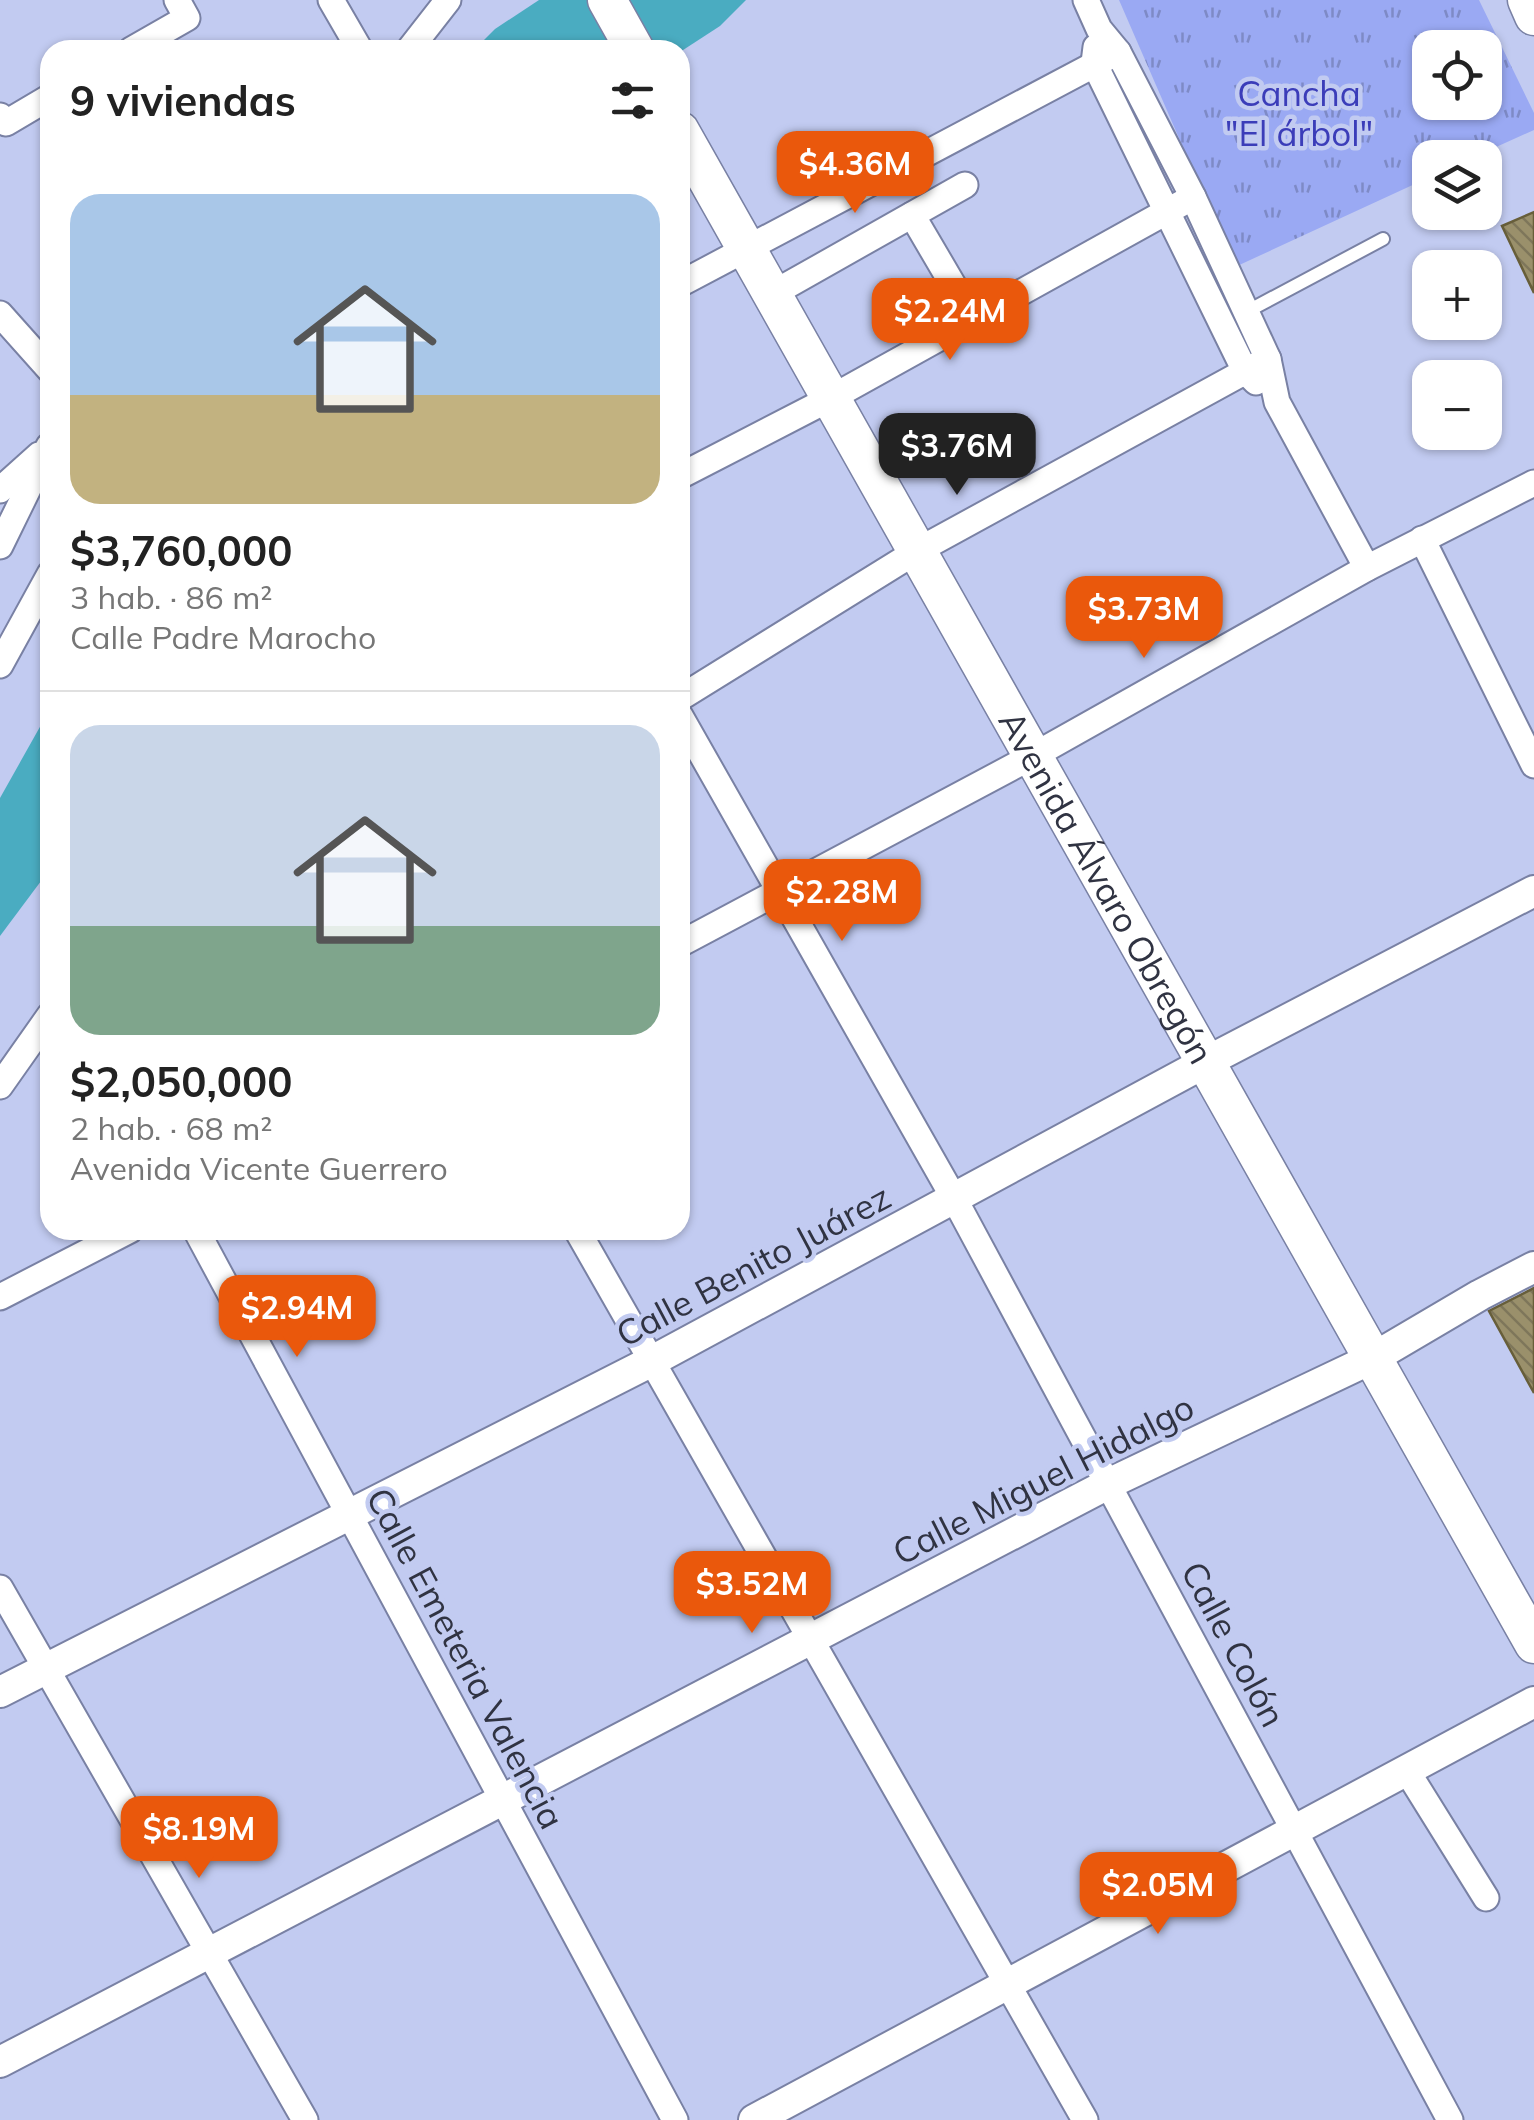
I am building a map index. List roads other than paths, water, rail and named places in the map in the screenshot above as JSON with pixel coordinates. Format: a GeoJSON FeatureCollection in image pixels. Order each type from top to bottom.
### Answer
{"type":"FeatureCollection","features":[{"type":"Feature","properties":{"kind":"main road"},"geometry":{"type":"LineString","coordinates":[[607,0],[629,40]]}},
{"type":"Feature","properties":{"kind":"main road"},"geometry":{"type":"LineString","coordinates":[[1527,0],[1534,16]]}},
{"type":"Feature","properties":{"kind":"main road","name":"Avenida Álvaro Obregón"},"geometry":{"type":"LineString","coordinates":[[690,149],[1534,1644]]}},
{"type":"Feature","properties":{"kind":"street"},"geometry":{"type":"LineString","coordinates":[[331,0],[354,40]]}},
{"type":"Feature","properties":{"kind":"street"},"geometry":{"type":"LineString","coordinates":[[416,40],[448,0]]}},
{"type":"Feature","properties":{"kind":"street"},"geometry":{"type":"LineString","coordinates":[[1086,0],[1099,29],[1118,52],[1193,197],[1268,358],[1278,402],[1367,568]]}},
{"type":"Feature","properties":{"kind":"street"},"geometry":{"type":"LineString","coordinates":[[143,40],[182,9]]}},
{"type":"Feature","properties":{"kind":"street"},"geometry":{"type":"LineString","coordinates":[[1099,29],[1094,63],[1245,372],[1278,402]]}},
{"type":"Feature","properties":{"kind":"street"},"geometry":{"type":"LineString","coordinates":[[690,278],[1118,52]]}},
{"type":"Feature","properties":{"kind":"street"},"geometry":{"type":"LineString","coordinates":[[3,119],[40,102]]}},
{"type":"Feature","properties":{"kind":"street"},"geometry":{"type":"LineString","coordinates":[[772,294],[965,185]]}},
{"type":"Feature","properties":{"kind":"street"},"geometry":{"type":"LineString","coordinates":[[690,471],[1193,197]]}},
{"type":"Feature","properties":{"kind":"street"},"geometry":{"type":"LineString","coordinates":[[912,214],[973,319]]}},
{"type":"Feature","properties":{"kind":"street"},"geometry":{"type":"LineString","coordinates":[[2,320],[40,360]]}},
{"type":"Feature","properties":{"kind":"street"},"geometry":{"type":"LineString","coordinates":[[690,692],[917,551],[1268,358]]}},
{"type":"Feature","properties":{"kind":"street"},"geometry":{"type":"LineString","coordinates":[[0,490],[40,454]]}},
{"type":"Feature","properties":{"kind":"street"},"geometry":{"type":"LineString","coordinates":[[0,546],[40,465]]}},
{"type":"Feature","properties":{"kind":"street"},"geometry":{"type":"LineString","coordinates":[[690,939],[1032,756],[1367,568],[1534,483]]}},
{"type":"Feature","properties":{"kind":"street"},"geometry":{"type":"LineString","coordinates":[[1422,539],[1534,765]]}},
{"type":"Feature","properties":{"kind":"street"},"geometry":{"type":"LineString","coordinates":[[0,665],[40,592]]}},
{"type":"Feature","properties":{"kind":"street","name":"Calle Colón"},"geometry":{"type":"LineString","coordinates":[[690,733],[956,1200],[1450,2120]]}},
{"type":"Feature","properties":{"kind":"street","name":"Calle Benito Juárez"},"geometry":{"type":"LineString","coordinates":[[0,1692],[652,1361],[1206,1062],[1534,891]]}},
{"type":"Feature","properties":{"kind":"street"},"geometry":{"type":"LineString","coordinates":[[0,1086],[40,1030]]}},
{"type":"Feature","properties":{"kind":"street"},"geometry":{"type":"LineString","coordinates":[[0,1297],[111,1240]]}},
{"type":"Feature","properties":{"kind":"street","name":"Calle Emeteria Valencia"},"geometry":{"type":"LineString","coordinates":[[201,1240],[674,2120]]}},
{"type":"Feature","properties":{"kind":"street"},"geometry":{"type":"LineString","coordinates":[[583,1240],[1084,2120]]}},
{"type":"Feature","properties":{"kind":"street","name":"Calle Miguel Hidalgo"},"geometry":{"type":"LineString","coordinates":[[0,2062],[1108,1484],[1373,1358],[1480,1294],[1534,1268]]}},
{"type":"Feature","properties":{"kind":"street"},"geometry":{"type":"LineString","coordinates":[[0,1588],[305,2120]]}},
{"type":"Feature","properties":{"kind":"street"},"geometry":{"type":"LineString","coordinates":[[754,2120],[1534,1702]]}},
{"type":"Feature","properties":{"kind":"street"},"geometry":{"type":"LineString","coordinates":[[1407,1771],[1486,1898]]}},
{"type":"Feature","properties":{"kind":"lane"},"geometry":{"type":"LineString","coordinates":[[1246,312],[1383,239]]}},
{"type":"Feature","properties":{"kind":"park label","name":"Cancha \"El árbol\""},"geometry":{"type":"Point","coordinates":[1299,113]}}]}
